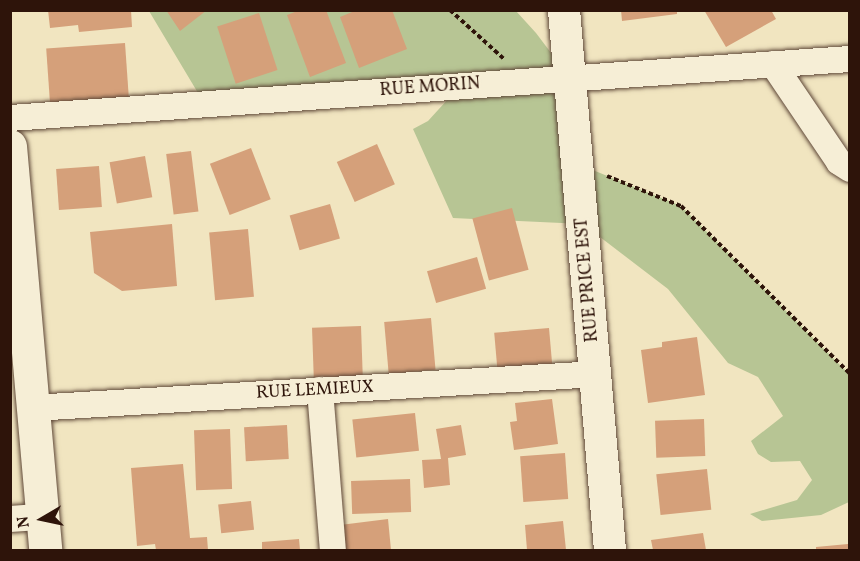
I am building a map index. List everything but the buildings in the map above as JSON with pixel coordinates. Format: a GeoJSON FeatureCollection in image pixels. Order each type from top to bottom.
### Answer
{"type":"FeatureCollection","features":[{"type":"Feature","properties":{"kind":"main road"},"geometry":{"type":"LineString","coordinates":[[10,146],[33,408],[26,518],[45,550]]}},
{"type":"Feature","properties":{"kind":"street","name":"RUE PRICE EST"},"geometry":{"type":"LineString","coordinates":[[564,10],[597,374],[610,550]]}},
{"type":"Feature","properties":{"kind":"street","name":"RUE MORIN"},"geometry":{"type":"LineString","coordinates":[[10,118],[849,59]]}},
{"type":"Feature","properties":{"kind":"street"},"geometry":{"type":"LineString","coordinates":[[773,64],[839,162],[849,169]]}},
{"type":"Feature","properties":{"kind":"street","name":"RUE LEMIEUX"},"geometry":{"type":"LineString","coordinates":[[33,408],[597,374]]}},
{"type":"Feature","properties":{"kind":"street"},"geometry":{"type":"LineString","coordinates":[[320,390],[333,550]]}},
{"type":"Feature","properties":{"kind":"path"},"geometry":{"type":"LineString","coordinates":[[450,10],[529,81]]}},
{"type":"Feature","properties":{"kind":"path"},"geometry":{"type":"LineString","coordinates":[[577,163],[681,206],[849,374]]}},
{"type":"Feature","properties":{"kind":"green space"},"geometry":{"type":"Polygon","coordinates":[[[149,11],[516,11],[570,78],[578,164],[681,206],[849,374],[849,502],[821,515],[762,521],[750,514],[797,500],[812,480],[800,461],[771,462],[758,454],[751,441],[783,416],[758,377],[728,363],[668,289],[583,224],[453,218],[413,129],[428,121],[459,87],[198,93],[149,11]]]}}]}
